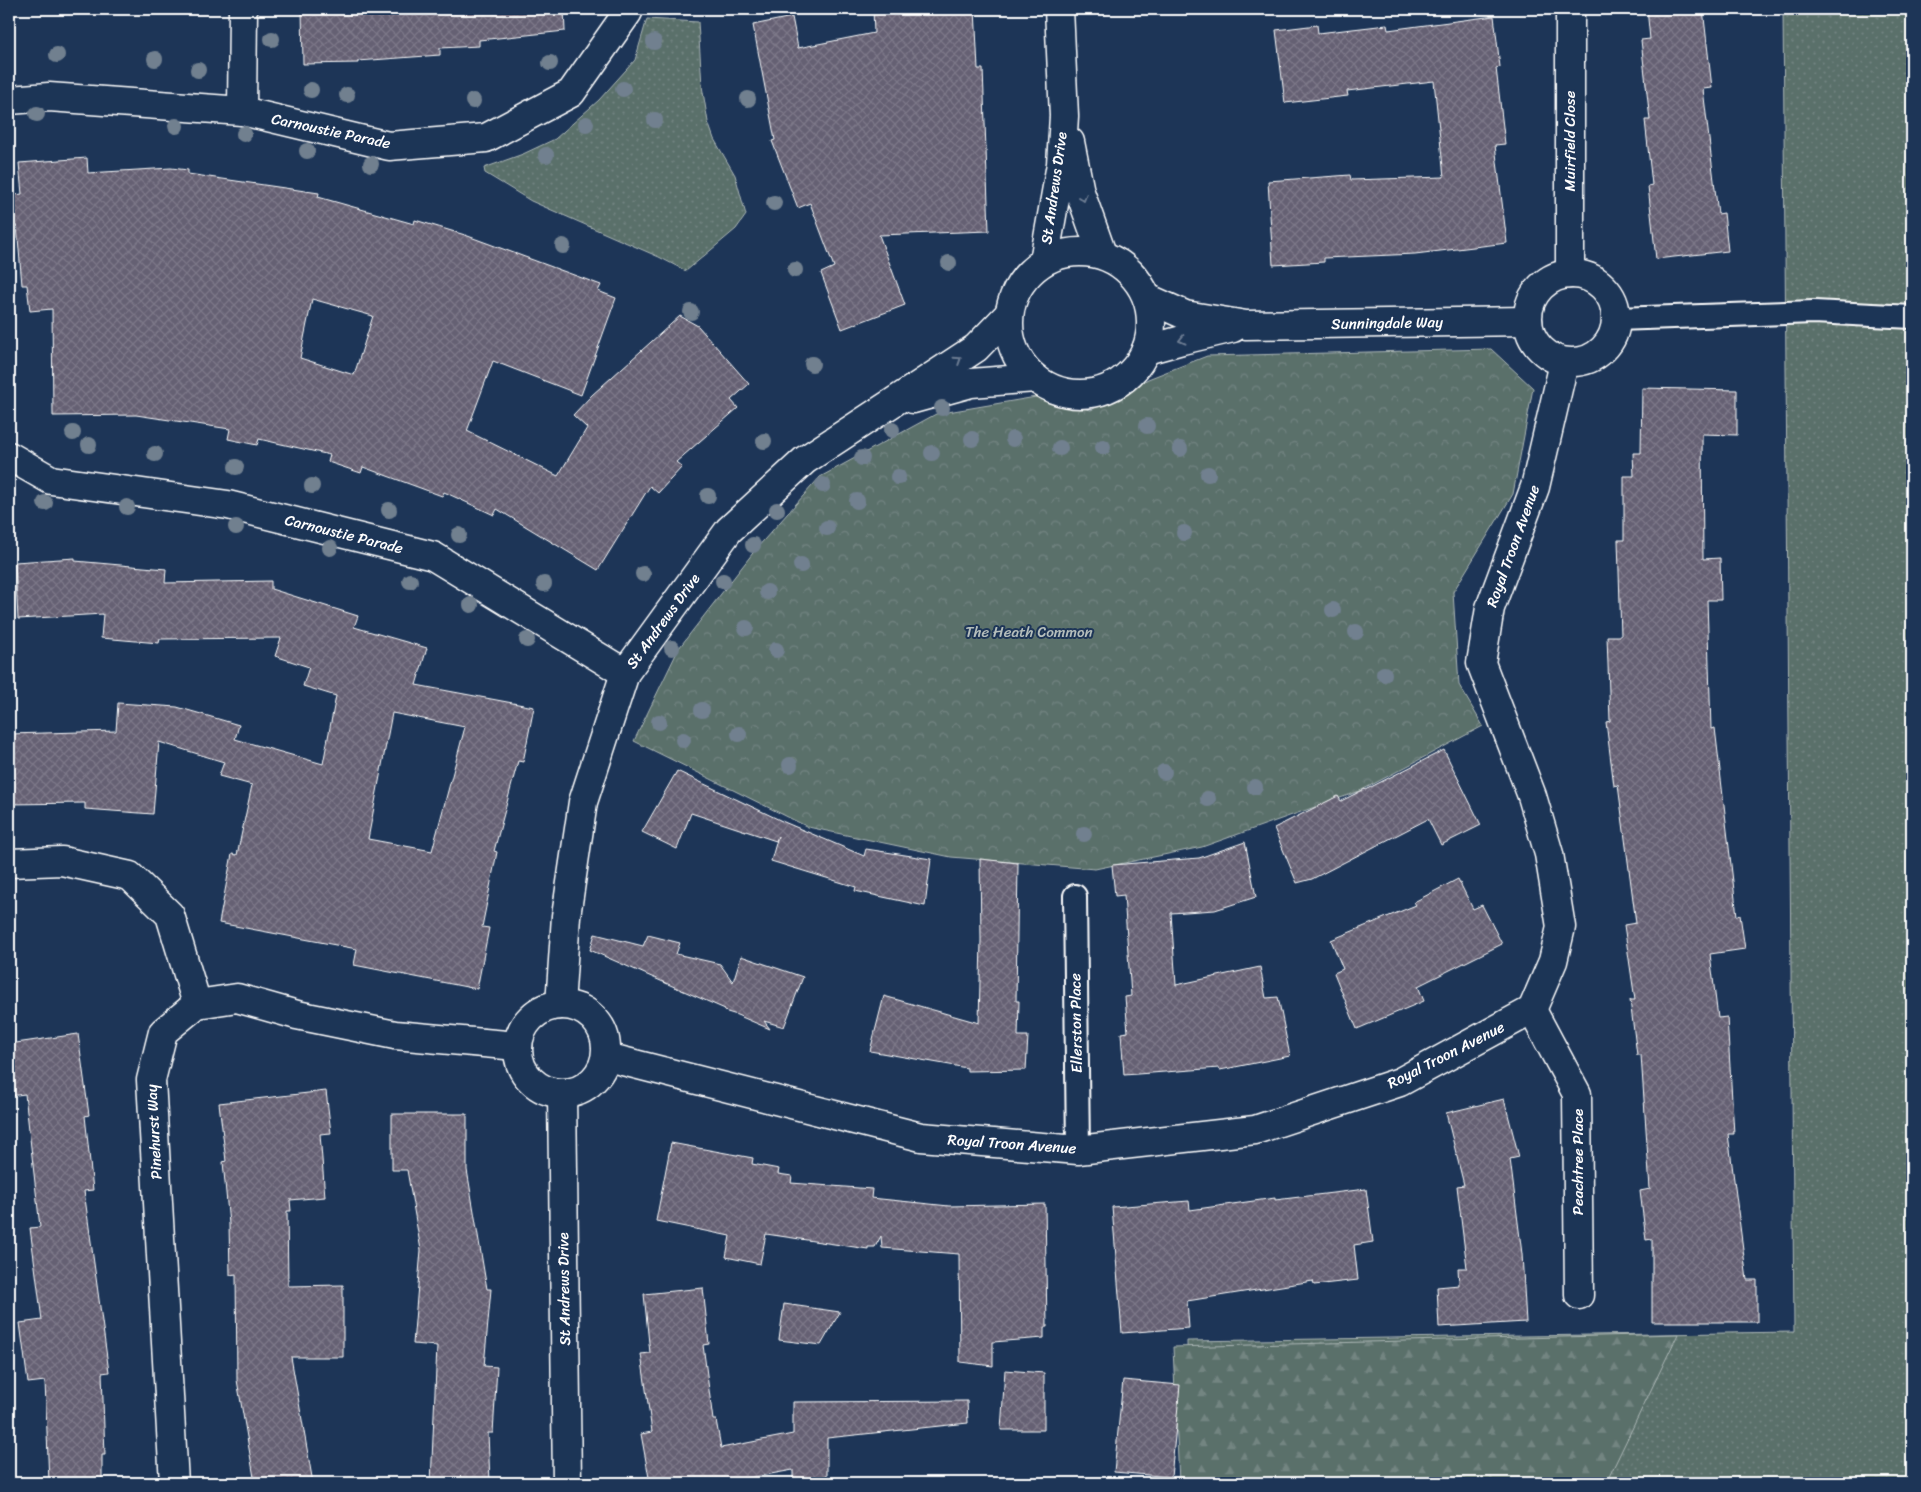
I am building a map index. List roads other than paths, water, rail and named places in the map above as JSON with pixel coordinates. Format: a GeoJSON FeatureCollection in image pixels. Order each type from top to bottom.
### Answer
{"type":"FeatureCollection","features":[{"type":"Feature","properties":{"kind":"street"},"geometry":{"type":"LineString","coordinates":[[242,112],[243,9]]}},
{"type":"Feature","properties":{"kind":"street","name":"Carnoustie Parade"},"geometry":{"type":"LineString","coordinates":[[9,100],[49,97],[242,112],[389,146],[486,138],[571,93],[628,12],[628,9]]}},
{"type":"Feature","properties":{"kind":"street","name":"St Andrews Drive"},"geometry":{"type":"LineString","coordinates":[[1044,261],[1061,164],[1064,116],[1059,9]]}},
{"type":"Feature","properties":{"kind":"street","name":"Muirfield Close"},"geometry":{"type":"LineString","coordinates":[[1570,9],[1570,274]]}},
{"type":"Feature","properties":{"kind":"street","name":"St Andrews Drive"},"geometry":{"type":"LineString","coordinates":[[1064,116],[1080,192],[1102,254]]}},
{"type":"Feature","properties":{"kind":"street"},"geometry":{"type":"LineString","coordinates":[[1067,252],[1102,254],[1124,266],[1140,285],[1147,298],[1152,322],[1146,350],[1132,371],[1113,386],[1098,392],[1073,394],[1049,387],[1035,378],[1018,359],[1010,336],[1009,314],[1016,291],[1031,271],[1044,261],[1067,252]]}},
{"type":"Feature","properties":{"kind":"street"},"geometry":{"type":"LineString","coordinates":[[1570,274],[1585,276],[1599,282],[1610,294],[1616,308],[1617,319],[1611,340],[1601,352],[1588,360],[1564,363],[1544,353],[1534,343],[1528,321],[1533,297],[1542,285],[1553,278],[1570,274]]}},
{"type":"Feature","properties":{"kind":"street","name":"Sunningdale Way"},"geometry":{"type":"LineString","coordinates":[[1147,298],[1185,315],[1246,326],[1528,321]]}},
{"type":"Feature","properties":{"kind":"street","name":"St Andrews Drive"},"geometry":{"type":"LineString","coordinates":[[560,1005],[566,916],[583,802],[625,674],[729,530],[805,460],[976,348],[1009,314]]}},
{"type":"Feature","properties":{"kind":"street","name":"Sunningdale Way"},"geometry":{"type":"LineString","coordinates":[[1146,350],[1246,326]]}},
{"type":"Feature","properties":{"kind":"street","name":"Royal Troon Avenue"},"geometry":{"type":"LineString","coordinates":[[606,1057],[921,1137],[1078,1150],[1255,1130],[1400,1082],[1532,1010],[1553,961],[1561,927],[1549,854],[1532,796],[1481,663],[1490,608],[1535,487],[1564,363]]}},
{"type":"Feature","properties":{"kind":"street","name":"St Andrews Drive"},"geometry":{"type":"LineString","coordinates":[[888,406],[971,383],[1035,378]]}},
{"type":"Feature","properties":{"kind":"street","name":"Carnoustie Parade"},"geometry":{"type":"LineString","coordinates":[[9,456],[51,480],[228,505],[433,556],[625,674]]}},
{"type":"Feature","properties":{"kind":"street"},"geometry":{"type":"LineString","coordinates":[[9,863],[62,861],[130,876],[170,915],[197,1004],[237,998],[297,1015],[395,1035],[518,1046]]}},
{"type":"Feature","properties":{"kind":"street","name":"Pinehurst Way"},"geometry":{"type":"LineString","coordinates":[[174,1483],[151,1080],[163,1032],[197,1004]]}},
{"type":"Feature","properties":{"kind":"street"},"geometry":{"type":"LineString","coordinates":[[560,1005],[575,1006],[589,1014],[600,1024],[606,1039],[606,1057],[601,1071],[591,1083],[578,1091],[562,1094],[546,1091],[533,1082],[523,1071],[518,1056],[518,1046],[522,1031],[531,1018],[543,1009],[560,1005]]}},
{"type":"Feature","properties":{"kind":"street","name":"Peachtree Place"},"geometry":{"type":"LineString","coordinates":[[1532,1010],[1577,1094],[1579,1294]]}},
{"type":"Feature","properties":{"kind":"street","name":"St Andrews Drive"},"geometry":{"type":"LineString","coordinates":[[562,1094],[567,1483]]}},
{"type":"Feature","properties":{"kind":"lane"},"geometry":{"type":"LineString","coordinates":[[1617,319],[1814,312],[1912,317]]}},
{"type":"Feature","properties":{"kind":"lane","name":"Ellerston Place"},"geometry":{"type":"LineString","coordinates":[[1075,896],[1078,1150]]}},
{"type":"Feature","properties":{"kind":"park label","name":"The Heath Common"},"geometry":{"type":"Point","coordinates":[1029,632]}}]}
